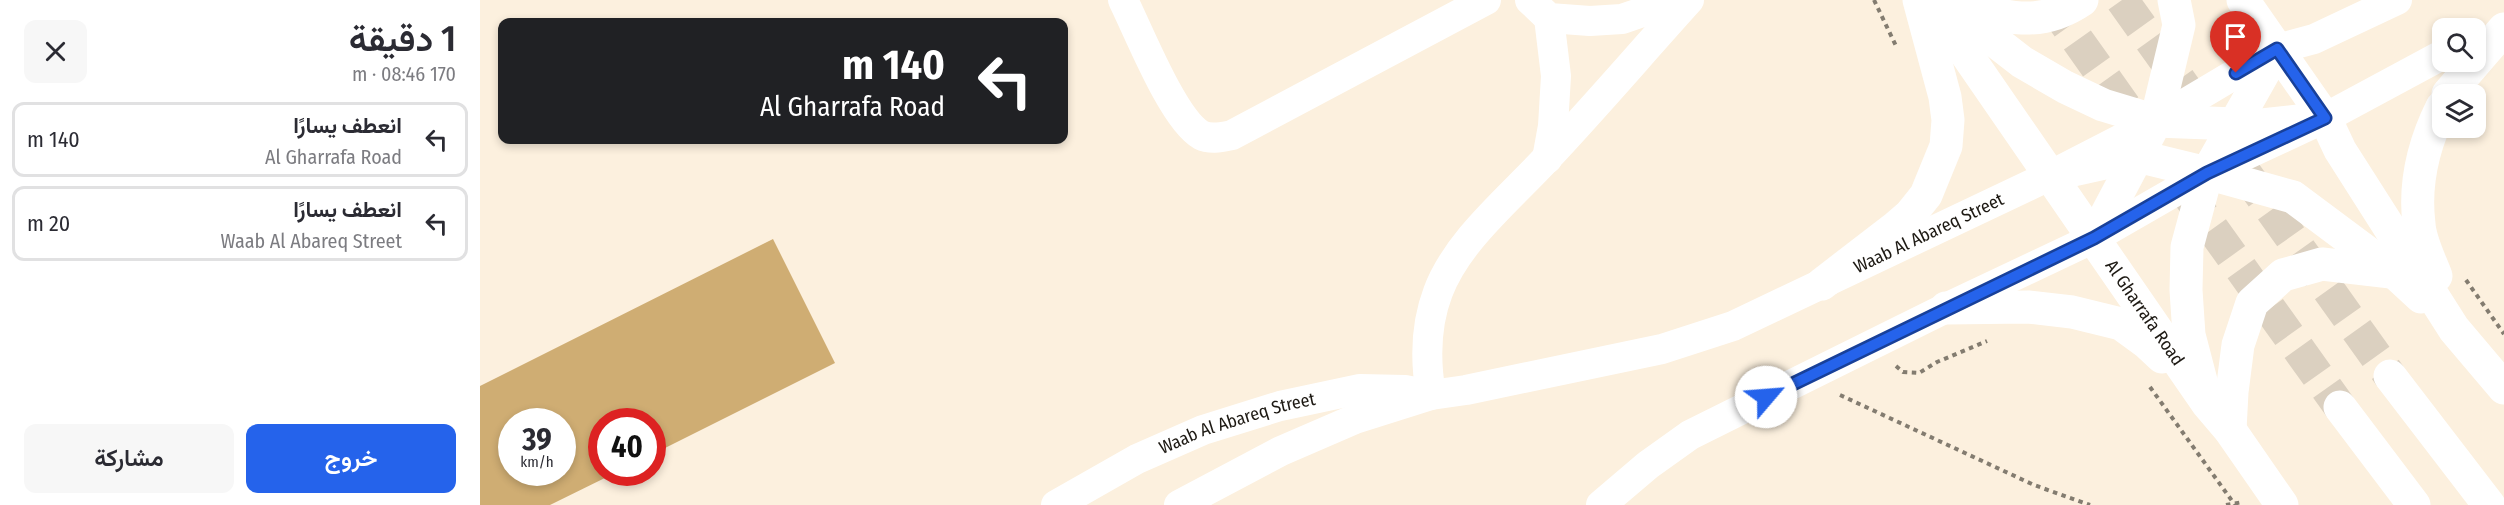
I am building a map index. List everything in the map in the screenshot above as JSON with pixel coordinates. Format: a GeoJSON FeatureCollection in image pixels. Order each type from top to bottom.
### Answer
{"type":"FeatureCollection","features":[{"type":"Feature","properties":{"kind":"main road"},"geometry":{"type":"LineString","coordinates":[[1822,284],[1910,214],[1926,195],[1946,146],[1948,120],[1945,97],[1919,0]]}},
{"type":"Feature","properties":{"kind":"main road","name":"Al Gharrafa Road"},"geometry":{"type":"LineString","coordinates":[[1929,0],[2207,404],[2230,430],[2282,505]]}},
{"type":"Feature","properties":{"kind":"main road"},"geometry":{"type":"LineString","coordinates":[[1942,0],[2022,62],[2103,105],[2156,121],[2262,125],[2325,118]]}},
{"type":"Feature","properties":{"kind":"main road"},"geometry":{"type":"LineString","coordinates":[[1960,0],[2016,20],[2070,8],[2082,0]]}},
{"type":"Feature","properties":{"kind":"main road"},"geometry":{"type":"LineString","coordinates":[[2094,238],[2156,121],[2179,25],[2174,0]]}},
{"type":"Feature","properties":{"kind":"main road"},"geometry":{"type":"LineString","coordinates":[[2243,0],[2325,118],[2340,150],[2454,329]]}},
{"type":"Feature","properties":{"kind":"main road"},"geometry":{"type":"LineString","coordinates":[[2457,84],[2504,29]]}},
{"type":"Feature","properties":{"kind":"main road"},"geometry":{"type":"LineString","coordinates":[[2207,404],[2189,335],[2186,290],[2187,247],[2207,173],[2277,49]]}},
{"type":"Feature","properties":{"kind":"main road"},"geometry":{"type":"LineString","coordinates":[[2432,127],[2428,135],[2418,188],[2419,226],[2454,329]]}},
{"type":"Feature","properties":{"kind":"main road"},"geometry":{"type":"LineString","coordinates":[[2051,175],[2138,156],[2293,197],[2395,273],[2454,329],[2504,388]]}},
{"type":"Feature","properties":{"kind":"main road"},"geometry":{"type":"LineString","coordinates":[[2230,430],[2238,345],[2252,303],[2283,275],[2322,264],[2395,273]]}},
{"type":"Feature","properties":{"kind":"main road"},"geometry":{"type":"LineString","coordinates":[[1946,308],[2028,307],[2072,312],[2121,324],[2147,343],[2207,404]]}},
{"type":"Feature","properties":{"kind":"main road"},"geometry":{"type":"LineString","coordinates":[[2390,376],[2489,505]]}},
{"type":"Feature","properties":{"kind":"main road"},"geometry":{"type":"LineString","coordinates":[[2340,407],[2414,505]]}},
{"type":"Feature","properties":{"kind":"street"},"geometry":{"type":"LineString","coordinates":[[1124,0],[1182,118],[1203,136],[1215,139],[1232,135],[1455,7],[1486,0]]}},
{"type":"Feature","properties":{"kind":"street"},"geometry":{"type":"LineString","coordinates":[[1547,159],[1553,126],[1556,76],[1539,9],[1590,21],[1622,19],[1677,0]]}},
{"type":"Feature","properties":{"kind":"street"},"geometry":{"type":"LineString","coordinates":[[1431,395],[1426,369],[1426,343],[1430,317],[1438,292],[1463,247],[1547,159],[1689,0]]}},
{"type":"Feature","properties":{"kind":"street","name":"Waab Al Abareq Street"},"geometry":{"type":"LineString","coordinates":[[1179,505],[1281,451],[1355,420],[1431,395],[1467,390],[1662,349],[1732,326],[2051,175],[2156,121],[2277,49],[2314,39],[2397,0]]}},
{"type":"Feature","properties":{"kind":"street"},"geometry":{"type":"LineString","coordinates":[[2486,31],[2504,22]]}},
{"type":"Feature","properties":{"kind":"street"},"geometry":{"type":"LineString","coordinates":[[1601,505],[1648,465],[1690,435],[1946,308],[2094,238],[2207,173],[2325,118],[2432,59]]}},
{"type":"Feature","properties":{"kind":"street","name":"Waab Al Abareq Street"},"geometry":{"type":"LineString","coordinates":[[1056,505],[1148,454],[1203,430],[1280,406],[1360,389],[1405,390],[1431,395]]}},
{"type":"Feature","properties":{"kind":"path"},"geometry":{"type":"LineString","coordinates":[[2465,278],[2504,334]]}},
{"type":"Feature","properties":{"kind":"path"},"geometry":{"type":"LineString","coordinates":[[1868,347],[1903,372],[1919,373],[1937,362],[1986,341],[1995,340]]}},
{"type":"Feature","properties":{"kind":"path"},"geometry":{"type":"LineString","coordinates":[[1804,378],[2034,484],[2090,505]]}},
{"type":"Feature","properties":{"kind":"path"},"geometry":{"type":"LineString","coordinates":[[2150,387],[2235,505]]}},
{"type":"Feature","properties":{"kind":"shaded area"},"geometry":{"type":"Polygon","coordinates":[[[773,239],[835,363],[666,448],[666,408],[588,408],[589,486],[550,505],[480,505],[480,386],[773,239]]]}},
{"type":"Feature","properties":{"kind":"tunnel"},"geometry":{"type":"LineString","coordinates":[[2049,0],[2140,128]]}},
{"type":"Feature","properties":{"kind":"tunnel"},"geometry":{"type":"LineString","coordinates":[[2122,0],[2210,123]]}},
{"type":"Feature","properties":{"kind":"tunnel"},"geometry":{"type":"LineString","coordinates":[[2243,170],[2390,376]]}},
{"type":"Feature","properties":{"kind":"tunnel"},"geometry":{"type":"LineString","coordinates":[[2184,189],[2340,407]]}},
{"type":"Feature","properties":{"kind":"route"},"geometry":{"type":"LineString","coordinates":[[1766,397],[2027,268],[2094,238],[2207,173],[2325,118],[2277,49],[2236,73]]}}]}
